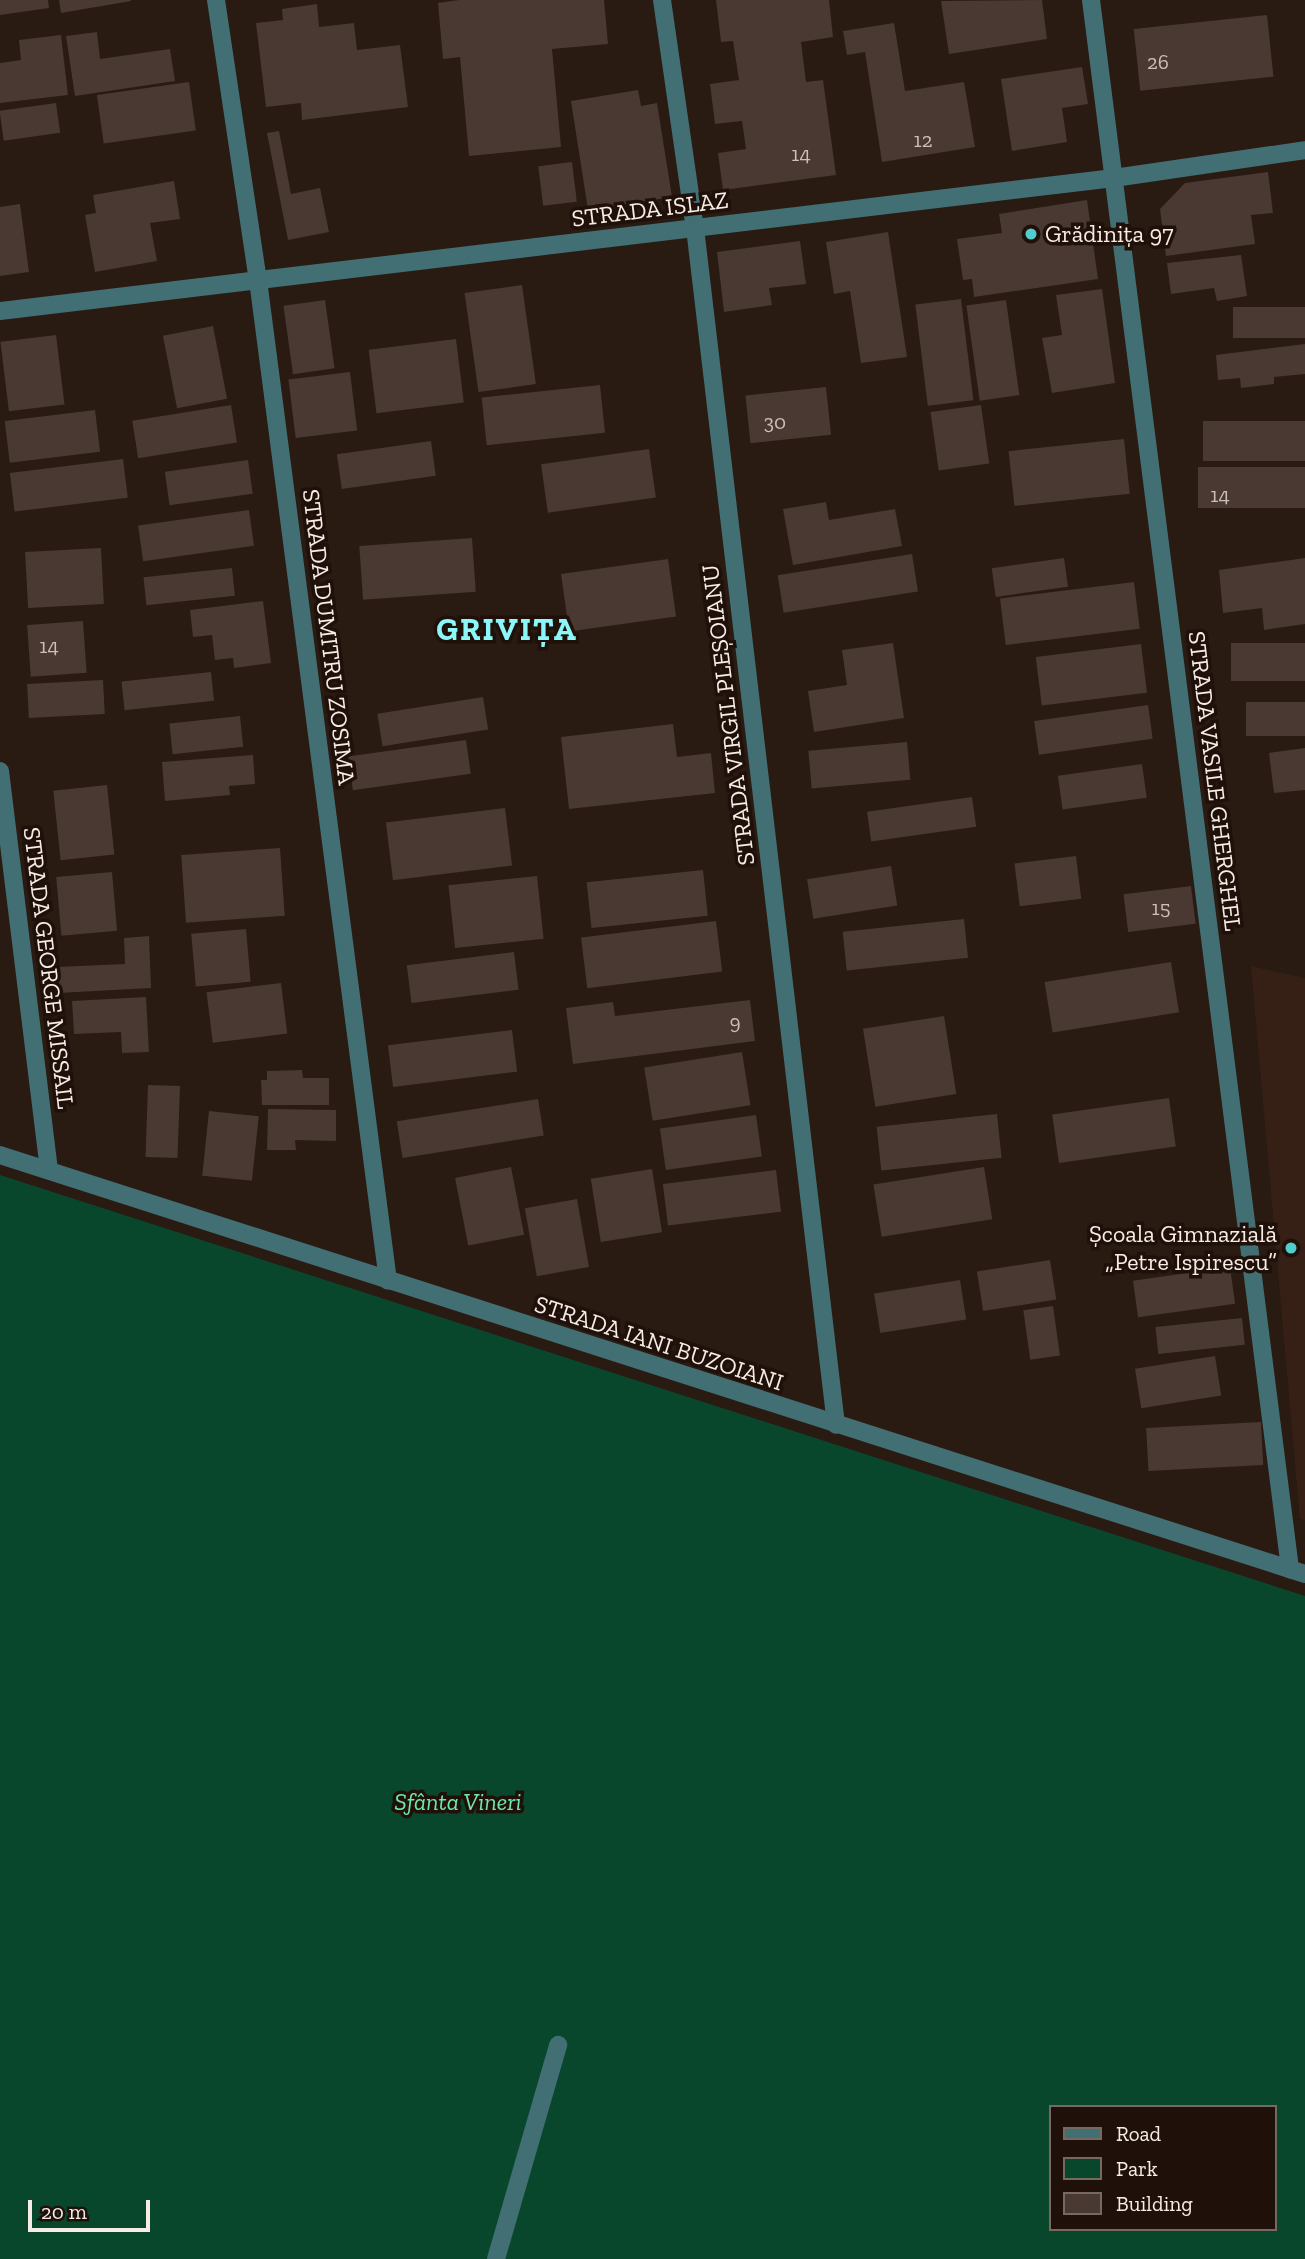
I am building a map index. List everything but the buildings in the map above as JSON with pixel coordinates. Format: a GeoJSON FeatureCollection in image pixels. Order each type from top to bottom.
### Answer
{"type":"FeatureCollection","features":[{"type":"Feature","properties":{"kind":"street","name":"STRADA DUMITRU ZOSIMA"},"geometry":{"type":"LineString","coordinates":[[216,0],[258,280],[388,1281]]}},
{"type":"Feature","properties":{"kind":"street","name":"STRADA VIRGIL PLEȘOIANU"},"geometry":{"type":"LineString","coordinates":[[662,0],[695,228],[836,1425]]}},
{"type":"Feature","properties":{"kind":"street","name":"STRADA VASILE GHERGHEL"},"geometry":{"type":"LineString","coordinates":[[1091,0],[1297,1571]]}},
{"type":"Feature","properties":{"kind":"street","name":"STRADA ISLAZ"},"geometry":{"type":"LineString","coordinates":[[0,311],[1114,178],[1305,150]]}},
{"type":"Feature","properties":{"kind":"street","name":"STRADA GEORGE MISSAIL"},"geometry":{"type":"LineString","coordinates":[[0,771],[49,1170]]}},
{"type":"Feature","properties":{"kind":"street","name":"STRADA IANI BUZOIANI"},"geometry":{"type":"LineString","coordinates":[[0,1154],[388,1281],[1297,1571]]}},
{"type":"Feature","properties":{"kind":"street"},"geometry":{"type":"LineString","coordinates":[[496,2259],[558,2045]]}},
{"type":"Feature","properties":{"kind":"shaded area","name":"Școala Gimnazială „Petre Ispirescu”"},"geometry":{"type":"Polygon","coordinates":[[[1251,966],[1305,978],[1305,1520],[1300,1519],[1251,966]]]}},
{"type":"Feature","properties":{"kind":"green space","name":"Sfânta Vineri"},"geometry":{"type":"Polygon","coordinates":[[[0,1175],[1305,1596],[1305,2259],[0,2259],[0,1175]]]}},
{"type":"Feature","properties":{"kind":"place","name":"Grădinița 97"},"geometry":{"type":"Point","coordinates":[1031,234]}},
{"type":"Feature","properties":{"kind":"place","name":"Școala Gimnazială „Petre Ispirescu”"},"geometry":{"type":"Point","coordinates":[1291,1248]}},
{"type":"Feature","properties":{"kind":"district","name":"GRIVIȚA"},"geometry":{"type":"Point","coordinates":[507,629]}}]}
